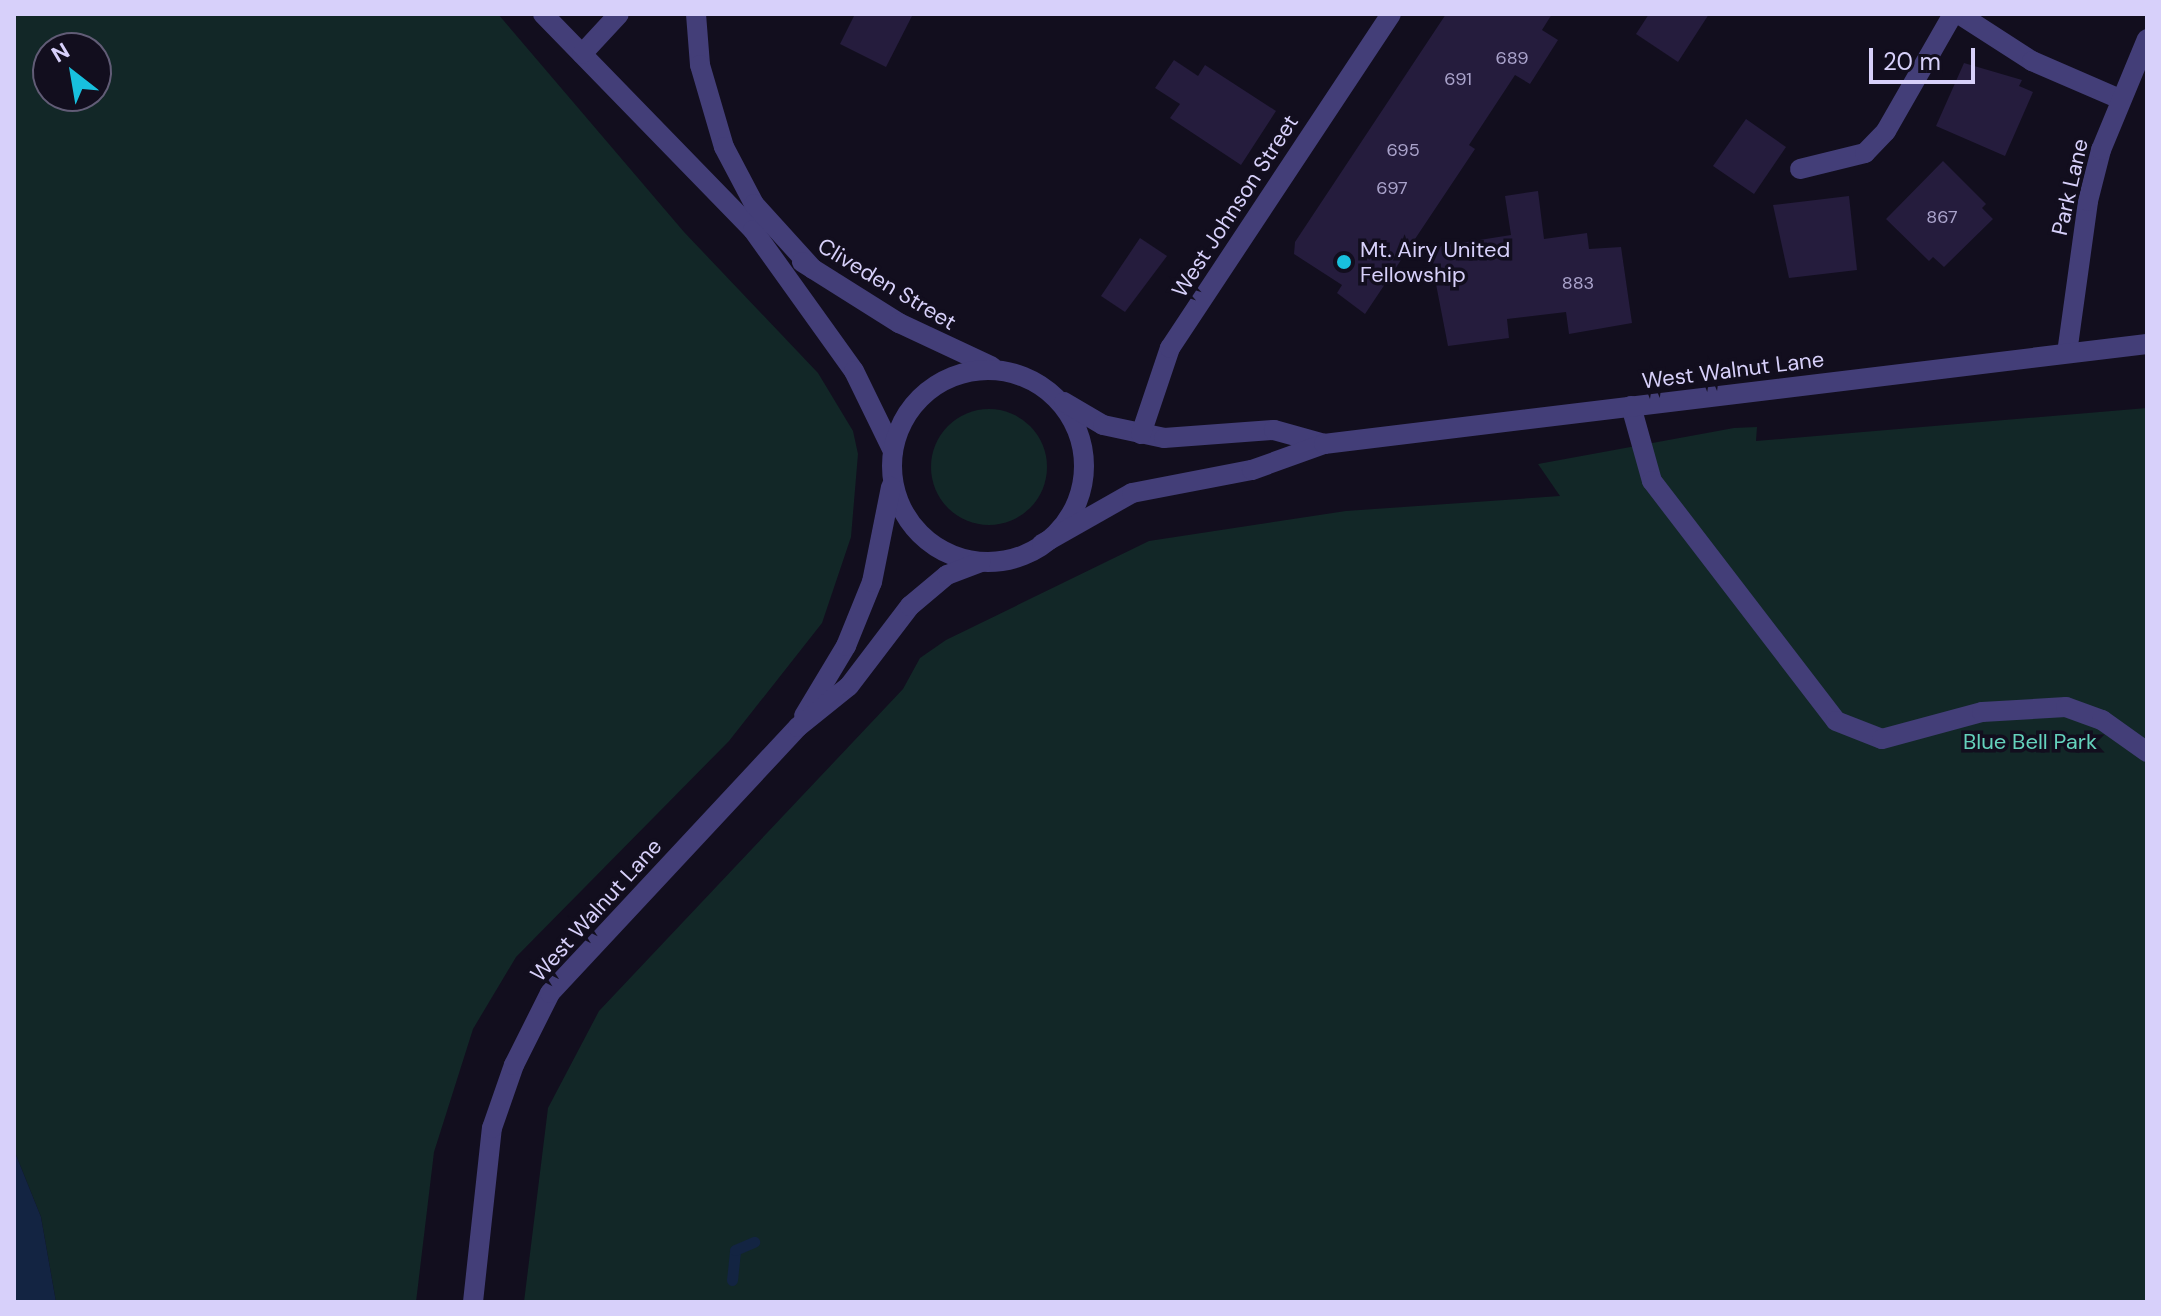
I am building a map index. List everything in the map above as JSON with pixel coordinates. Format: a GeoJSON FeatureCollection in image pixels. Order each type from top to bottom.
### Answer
{"type":"FeatureCollection","features":[{"type":"Feature","properties":{"kind":"street","name":"Cliveden Street"},"geometry":{"type":"LineString","coordinates":[[543,14],[753,230],[854,371],[893,451]]}},
{"type":"Feature","properties":{"kind":"street"},"geometry":{"type":"LineString","coordinates":[[582,54],[619,14]]}},
{"type":"Feature","properties":{"kind":"street"},"geometry":{"type":"LineString","coordinates":[[696,14],[700,65],[724,147],[754,204],[813,269]]}},
{"type":"Feature","properties":{"kind":"street","name":"West Johnson Street"},"geometry":{"type":"LineString","coordinates":[[1141,434],[1170,348],[1391,14]]}},
{"type":"Feature","properties":{"kind":"street"},"geometry":{"type":"LineString","coordinates":[[1800,169],[1838,163],[1876,142],[1956,14],[2032,61],[2120,99]]}},
{"type":"Feature","properties":{"kind":"street","name":"Park Lane"},"geometry":{"type":"LineString","coordinates":[[2067,353],[2088,201],[2120,99],[2147,39]]}},
{"type":"Feature","properties":{"kind":"street","name":"Cliveden Street"},"geometry":{"type":"LineString","coordinates":[[753,230],[899,323],[1002,369]]}},
{"type":"Feature","properties":{"kind":"street","name":"West Walnut Lane"},"geometry":{"type":"LineString","coordinates":[[1042,544],[1132,493],[1252,470],[1324,444],[2147,344]]}},
{"type":"Feature","properties":{"kind":"street"},"geometry":{"type":"LineString","coordinates":[[980,369],[1002,369],[1057,398],[1079,433],[1085,475],[1071,515],[1042,544],[1013,559],[981,562],[943,552],[913,528],[893,475],[893,451],[908,411],[939,382],[980,369]]}},
{"type":"Feature","properties":{"kind":"street","name":"West Walnut Lane"},"geometry":{"type":"LineString","coordinates":[[1057,398],[1103,425],[1141,434],[1200,439],[1274,430],[1324,444]]}},
{"type":"Feature","properties":{"kind":"street"},"geometry":{"type":"LineString","coordinates":[[1631,406],[1652,481],[1836,721],[1882,739],[1996,710],[2066,707],[2102,720],[2147,752]]}},
{"type":"Feature","properties":{"kind":"street","name":"West Walnut Lane"},"geometry":{"type":"LineString","coordinates":[[798,727],[846,646],[872,582],[893,475]]}},
{"type":"Feature","properties":{"kind":"street","name":"West Walnut Lane"},"geometry":{"type":"LineString","coordinates":[[473,1302],[487,1154],[514,1065],[550,993],[798,727],[849,686],[927,589],[981,562]]}},
{"type":"Feature","properties":{"kind":"green space"},"geometry":{"type":"Polygon","coordinates":[[[14,14],[498,14],[684,232],[818,373],[853,431],[858,454],[851,537],[822,623],[729,741],[516,957],[473,1029],[434,1152],[416,1302],[56,1302],[41,1217],[14,1150],[14,14]]]}},
{"type":"Feature","properties":{"kind":"green space","name":"Blue Bell Park"},"geometry":{"type":"Polygon","coordinates":[[[2147,408],[2147,1302],[524,1302],[548,1108],[599,1011],[903,689],[920,658],[946,640],[1149,541],[1346,511],[1560,496],[1538,464],[1734,428],[1757,427],[1756,441],[2147,408]]]}},
{"type":"Feature","properties":{"kind":"green space"},"geometry":{"type":"Polygon","coordinates":[[[989,409],[1011,413],[1030,426],[1043,445],[1047,467],[1043,489],[1030,508],[1011,521],[989,525],[967,521],[948,508],[935,489],[931,467],[935,445],[948,426],[967,413],[989,409]]]}},
{"type":"Feature","properties":{"kind":"water"},"geometry":{"type":"Polygon","coordinates":[[[14,1150],[41,1217],[56,1302],[14,1302],[14,1150]]]}},
{"type":"Feature","properties":{"kind":"building"},"geometry":{"type":"Polygon","coordinates":[[[855,14],[913,14],[886,67],[840,44],[855,14]]]}},
{"type":"Feature","properties":{"kind":"building"},"geometry":{"type":"Polygon","coordinates":[[[1446,14],[1552,14],[1542,30],[1558,40],[1530,84],[1515,75],[1469,145],[1475,149],[1365,314],[1337,293],[1342,285],[1294,254],[1295,242],[1446,14]]]}},
{"type":"Feature","properties":{"kind":"building"},"geometry":{"type":"Polygon","coordinates":[[[1649,14],[1709,14],[1678,62],[1636,34],[1649,14]]]}},
{"type":"Feature","properties":{"kind":"building"},"geometry":{"type":"Polygon","coordinates":[[[1174,60],[1198,76],[1205,65],[1276,111],[1241,165],[1170,118],[1180,104],[1155,88],[1174,60]]]}},
{"type":"Feature","properties":{"kind":"building"},"geometry":{"type":"Polygon","coordinates":[[[1964,63],[2022,80],[2019,86],[2033,92],[2005,156],[1936,126],[1964,63]]]}},
{"type":"Feature","properties":{"kind":"building"},"geometry":{"type":"Polygon","coordinates":[[[1746,119],[1786,147],[1754,194],[1713,166],[1746,119]]]}},
{"type":"Feature","properties":{"kind":"building"},"geometry":{"type":"Polygon","coordinates":[[[1943,161],[1986,204],[1982,208],[1993,219],[1944,267],[1933,257],[1929,261],[1886,219],[1943,161]]]}},
{"type":"Feature","properties":{"kind":"building"},"geometry":{"type":"Polygon","coordinates":[[[1538,191],[1544,239],[1587,233],[1589,249],[1621,247],[1632,323],[1569,334],[1566,312],[1507,319],[1509,338],[1448,346],[1429,248],[1511,235],[1505,196],[1538,191]]]}},
{"type":"Feature","properties":{"kind":"building"},"geometry":{"type":"Polygon","coordinates":[[[1849,196],[1857,270],[1789,278],[1773,205],[1849,196]]]}},
{"type":"Feature","properties":{"kind":"building"},"geometry":{"type":"Polygon","coordinates":[[[1140,238],[1167,256],[1125,312],[1101,296],[1140,238]]]}},
{"type":"Feature","properties":{"kind":"waterway"},"geometry":{"type":"LineString","coordinates":[[732,1280],[735,1250],[754,1242]]}},
{"type":"Feature","properties":{"kind":"place","name":"Mt. Airy United Fellowship"},"geometry":{"type":"Point","coordinates":[1344,262]}}]}
